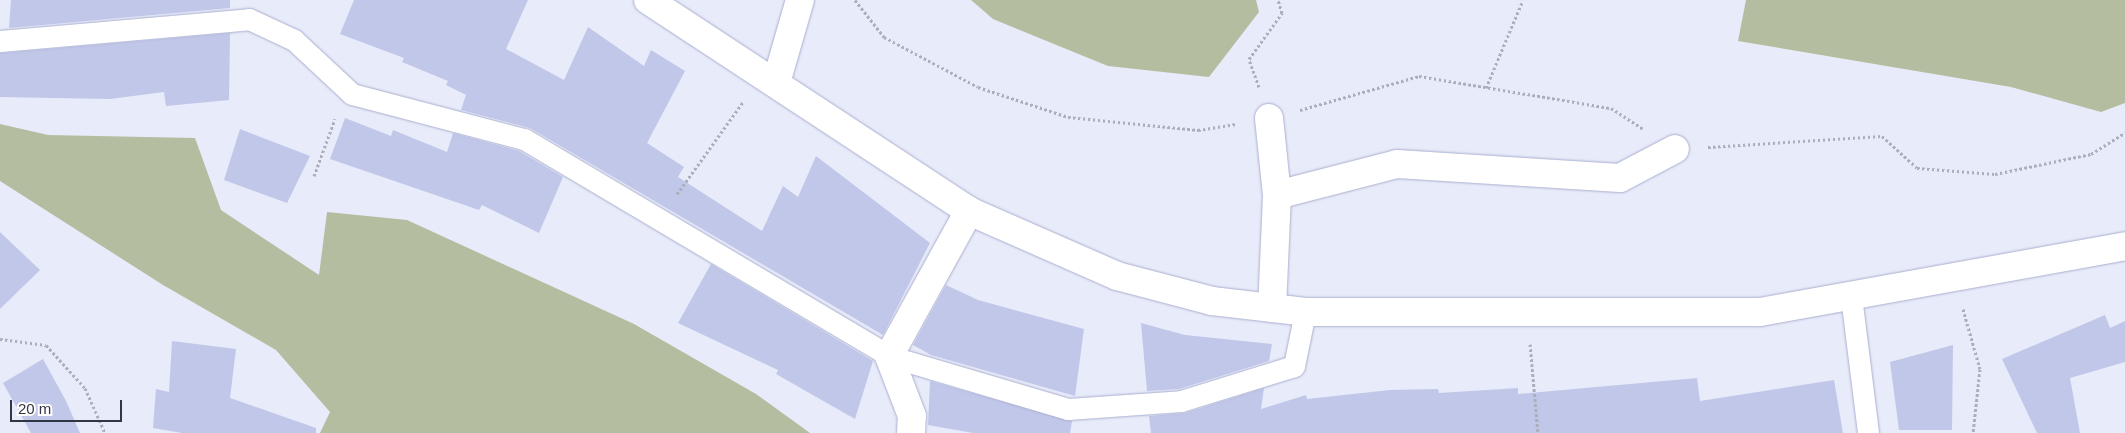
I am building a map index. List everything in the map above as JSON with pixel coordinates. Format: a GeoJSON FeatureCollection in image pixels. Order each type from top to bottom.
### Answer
{"type":"FeatureCollection","features":[{"type":"Feature","properties":{"kind":"street"},"geometry":{"type":"LineString","coordinates":[[648,0],[969,211],[1117,276],[1212,301],[1305,312],[1760,312],[1956,280],[2125,246]]}},
{"type":"Feature","properties":{"kind":"street"},"geometry":{"type":"LineString","coordinates":[[767,77],[800,0]]}},
{"type":"Feature","properties":{"kind":"street"},"geometry":{"type":"LineString","coordinates":[[1269,118],[1276,195],[1272,308]]}},
{"type":"Feature","properties":{"kind":"street"},"geometry":{"type":"LineString","coordinates":[[1276,195],[1397,164],[1620,178],[1675,149]]}},
{"type":"Feature","properties":{"kind":"street"},"geometry":{"type":"LineString","coordinates":[[911,433],[912,416],[889,356],[969,211]]}},
{"type":"Feature","properties":{"kind":"lane"},"geometry":{"type":"LineString","coordinates":[[0,41],[249,19],[294,40],[352,94],[524,138],[889,356],[1068,409],[1181,401],[1294,366],[1305,312]]}},
{"type":"Feature","properties":{"kind":"lane"},"geometry":{"type":"LineString","coordinates":[[1851,296],[1868,433]]}},
{"type":"Feature","properties":{"kind":"path"},"geometry":{"type":"LineString","coordinates":[[1269,118],[1249,59],[1282,13],[1278,0]]}},
{"type":"Feature","properties":{"kind":"path"},"geometry":{"type":"LineString","coordinates":[[1486,88],[1523,0]]}},
{"type":"Feature","properties":{"kind":"path"},"geometry":{"type":"LineString","coordinates":[[661,220],[704,153],[741,106],[767,77]]}},
{"type":"Feature","properties":{"kind":"path"},"geometry":{"type":"LineString","coordinates":[[1675,149],[1882,136],[1917,168],[1995,174],[2091,154],[2125,133]]}},
{"type":"Feature","properties":{"kind":"path"},"geometry":{"type":"LineString","coordinates":[[1956,280],[1980,368],[1973,433]]}},
{"type":"Feature","properties":{"kind":"path"},"geometry":{"type":"LineString","coordinates":[[1528,313],[1538,433]]}},
{"type":"Feature","properties":{"kind":"path"},"geometry":{"type":"LineString","coordinates":[[0,339],[46,345],[85,388],[105,433]]}},
{"type":"Feature","properties":{"kind":"green space"},"geometry":{"type":"Polygon","coordinates":[[[971,0],[1256,0],[1259,12],[1209,77],[1108,66],[993,19],[971,0]]]}},
{"type":"Feature","properties":{"kind":"green space"},"geometry":{"type":"Polygon","coordinates":[[[1746,0],[2125,0],[2125,103],[2101,112],[2011,87],[1738,41],[1746,0]]]}},
{"type":"Feature","properties":{"kind":"green space"},"geometry":{"type":"Polygon","coordinates":[[[0,124],[48,135],[195,138],[221,210],[319,275],[327,212],[407,220],[634,324],[756,394],[810,433],[320,433],[330,412],[276,350],[163,285],[0,181],[0,124]]]}},
{"type":"Feature","properties":{"kind":"building"},"geometry":{"type":"Polygon","coordinates":[[[11,0],[230,0],[230,8],[9,28],[11,0]]]}},
{"type":"Feature","properties":{"kind":"building"},"geometry":{"type":"Polygon","coordinates":[[[354,0],[528,0],[506,49],[564,80],[588,27],[644,66],[651,50],[685,71],[647,143],[684,167],[678,177],[762,231],[783,186],[798,197],[816,156],[930,243],[883,335],[530,128],[461,110],[466,95],[446,85],[448,81],[402,62],[404,58],[340,34],[354,0]]]}},
{"type":"Feature","properties":{"kind":"building"},"geometry":{"type":"Polygon","coordinates":[[[230,33],[229,100],[166,106],[164,92],[110,99],[0,97],[0,53],[230,33]]]}},
{"type":"Feature","properties":{"kind":"building"},"geometry":{"type":"Polygon","coordinates":[[[345,118],[391,136],[393,130],[447,152],[453,133],[519,151],[563,177],[539,233],[482,205],[479,210],[330,159],[345,118]]]}},
{"type":"Feature","properties":{"kind":"building"},"geometry":{"type":"Polygon","coordinates":[[[240,129],[310,156],[287,203],[224,180],[240,129]]]}},
{"type":"Feature","properties":{"kind":"building"},"geometry":{"type":"Polygon","coordinates":[[[0,232],[40,270],[0,309],[0,232]]]}},
{"type":"Feature","properties":{"kind":"building"},"geometry":{"type":"Polygon","coordinates":[[[711,264],[873,361],[855,419],[776,374],[778,370],[678,323],[711,264]]]}},
{"type":"Feature","properties":{"kind":"building"},"geometry":{"type":"Polygon","coordinates":[[[946,285],[978,300],[1084,329],[1075,396],[931,355],[913,345],[946,285]]]}},
{"type":"Feature","properties":{"kind":"building"},"geometry":{"type":"Polygon","coordinates":[[[2105,315],[2110,328],[2125,321],[2125,362],[2070,378],[2080,433],[2037,433],[2002,359],[2105,315]]]}},
{"type":"Feature","properties":{"kind":"building"},"geometry":{"type":"Polygon","coordinates":[[[1141,323],[1185,335],[1272,344],[1269,361],[1179,389],[1147,391],[1141,323]]]}},
{"type":"Feature","properties":{"kind":"building"},"geometry":{"type":"Polygon","coordinates":[[[172,341],[236,349],[230,398],[316,428],[316,433],[182,433],[153,428],[156,389],[169,392],[172,341]]]}},
{"type":"Feature","properties":{"kind":"building"},"geometry":{"type":"Polygon","coordinates":[[[1953,345],[1952,430],[1899,430],[1890,362],[1953,345]]]}},
{"type":"Feature","properties":{"kind":"building"},"geometry":{"type":"Polygon","coordinates":[[[43,359],[66,401],[80,433],[31,433],[3,383],[43,359]]]}},
{"type":"Feature","properties":{"kind":"building"},"geometry":{"type":"Polygon","coordinates":[[[1697,378],[1700,401],[1834,380],[1843,433],[1151,433],[1149,416],[1185,413],[1264,388],[1261,409],[1306,395],[1307,399],[1390,390],[1438,389],[1439,393],[1518,388],[1518,394],[1697,378]]]}},
{"type":"Feature","properties":{"kind":"building"},"geometry":{"type":"Polygon","coordinates":[[[930,381],[1072,421],[1070,433],[973,433],[928,425],[930,381]]]}}]}
